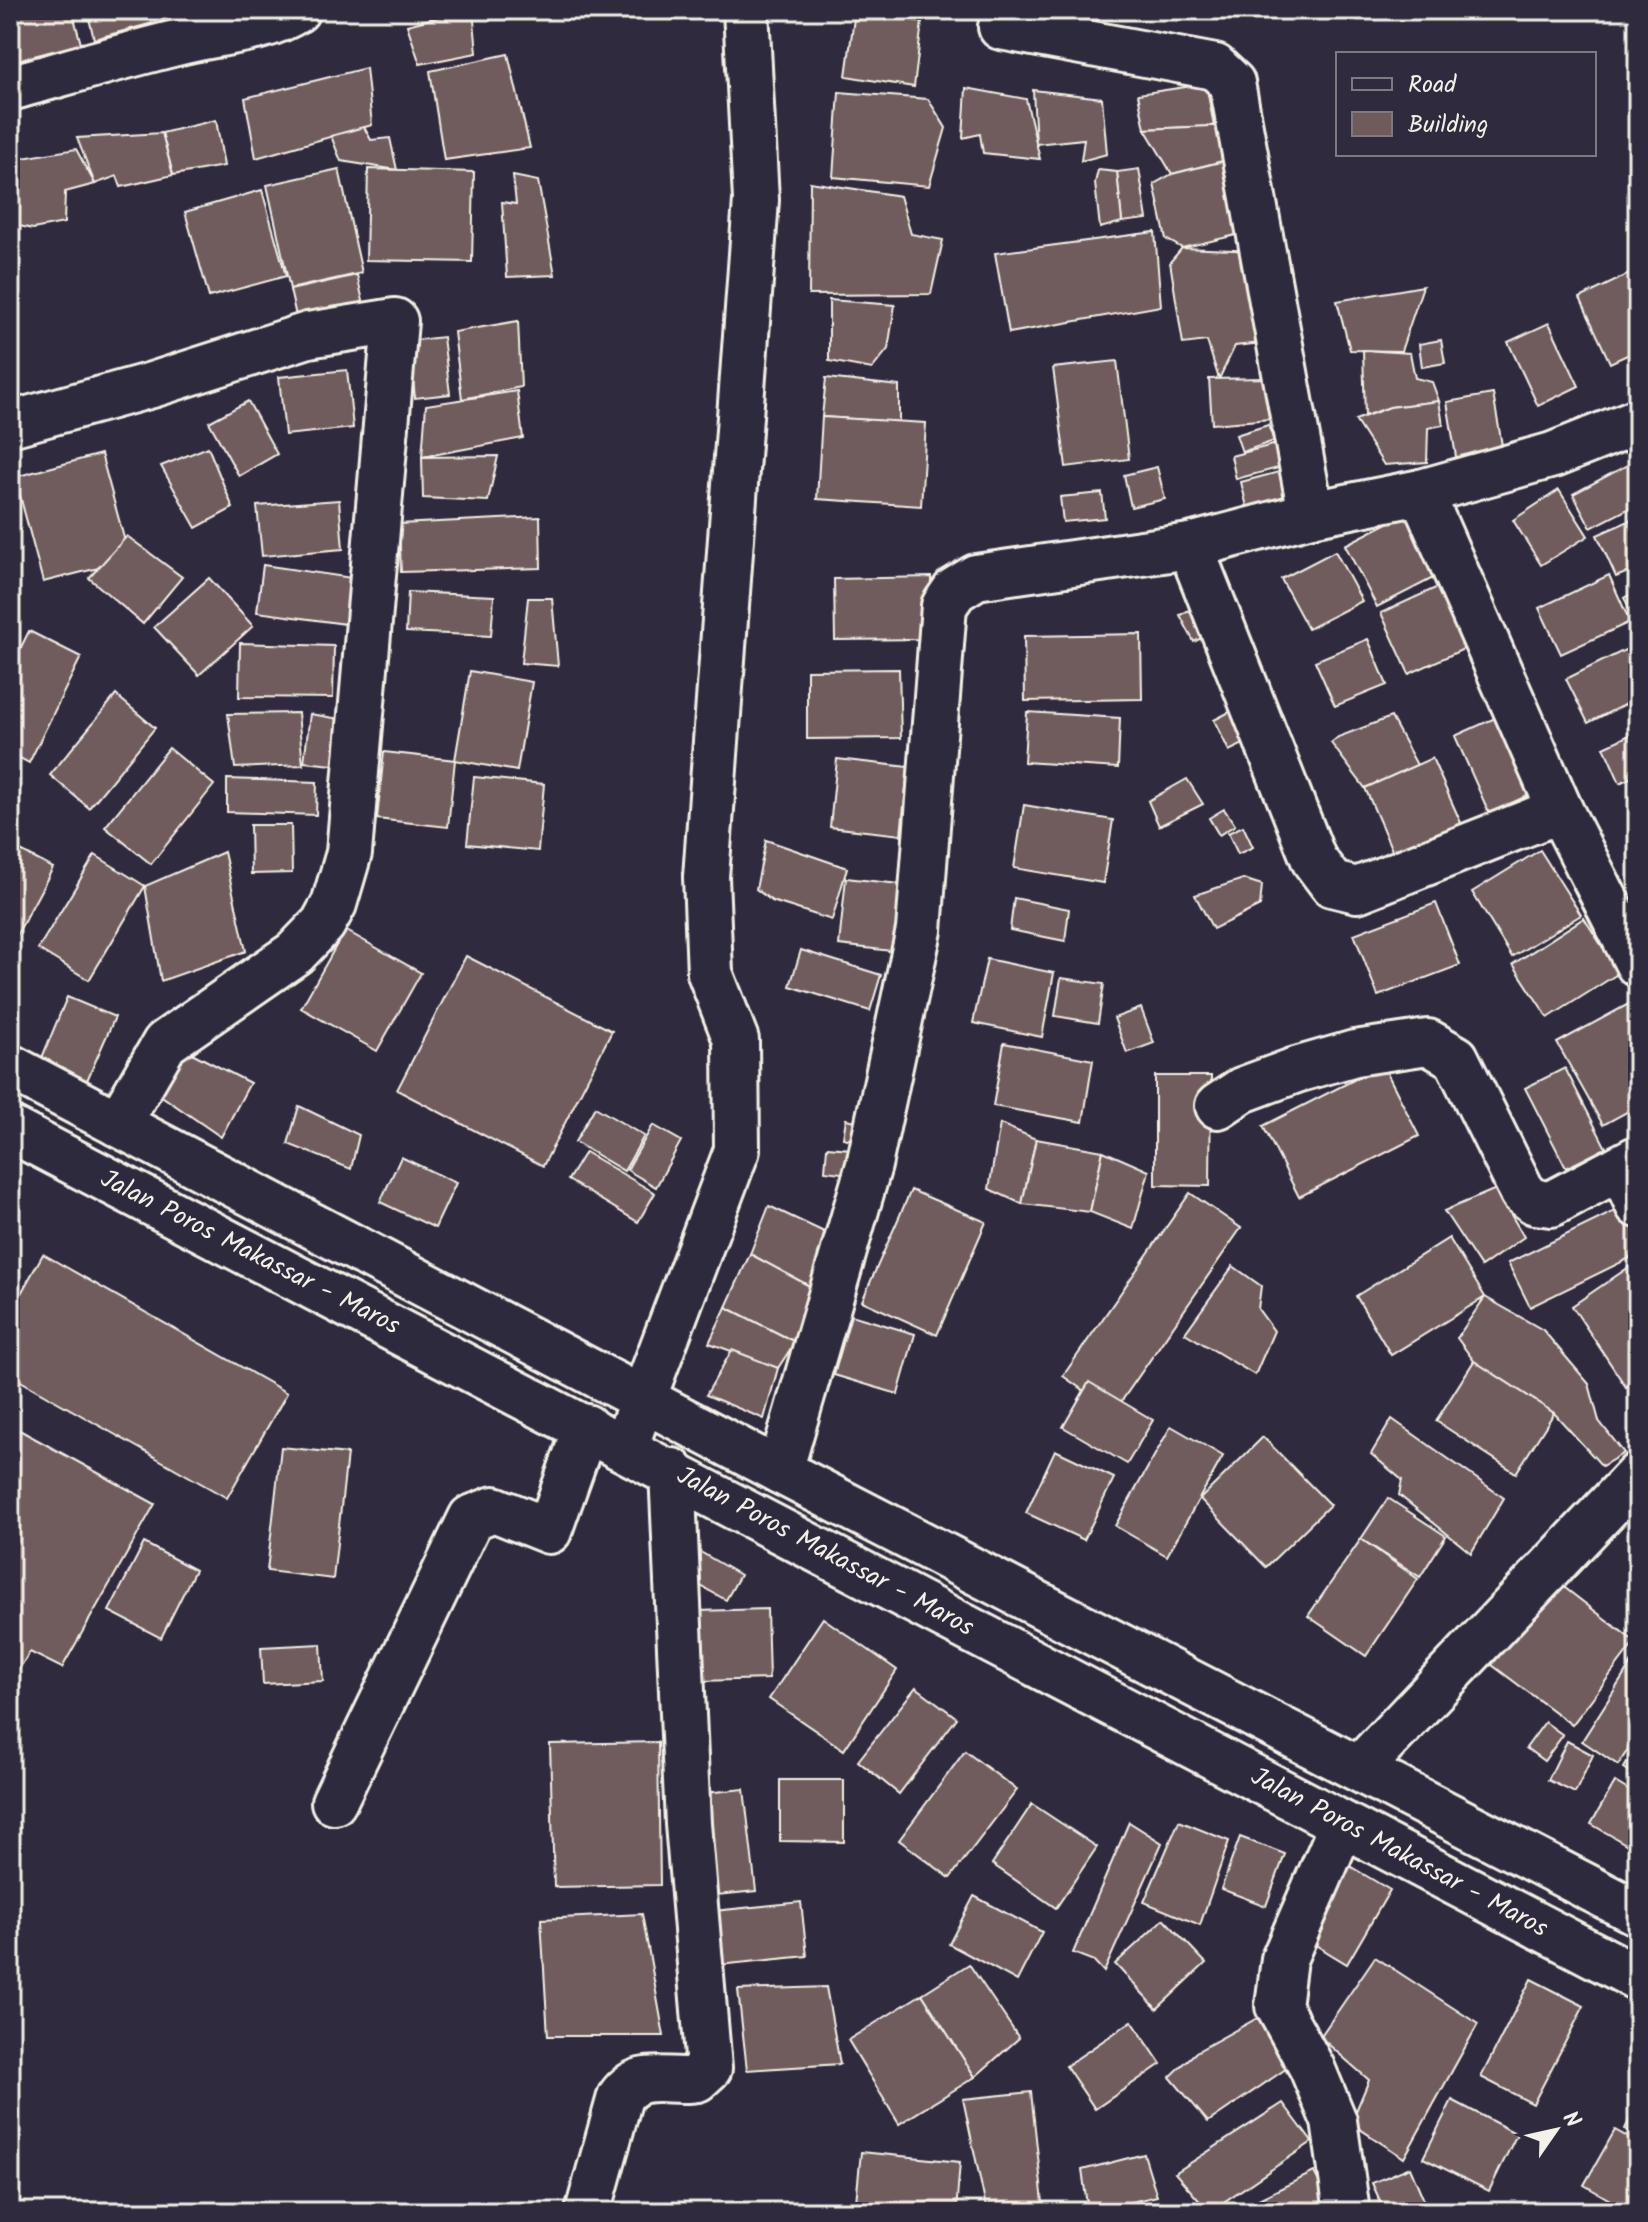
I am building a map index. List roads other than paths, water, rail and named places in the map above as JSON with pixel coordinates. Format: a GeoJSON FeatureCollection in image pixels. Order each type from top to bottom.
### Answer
{"type":"FeatureCollection","features":[{"type":"Feature","properties":{"kind":"main road"},"geometry":{"type":"LineString","coordinates":[[10,88],[188,40],[253,29],[279,21],[297,10]]}},
{"type":"Feature","properties":{"kind":"main road"},"geometry":{"type":"LineString","coordinates":[[625,1447],[737,1150],[736,1040],[710,973],[706,877],[756,200],[746,10]]}},
{"type":"Feature","properties":{"kind":"main road"},"geometry":{"type":"LineString","coordinates":[[1001,27],[1215,67],[1232,83],[1311,514]]}},
{"type":"Feature","properties":{"kind":"main road"},"geometry":{"type":"LineString","coordinates":[[10,424],[152,385],[308,335],[395,321],[349,853],[334,904],[323,924],[295,953],[165,1043],[118,1124]]}},
{"type":"Feature","properties":{"kind":"main road"},"geometry":{"type":"LineString","coordinates":[[780,1471],[869,1165],[919,930],[944,606],[955,590],[976,577],[1190,546],[1311,514],[1421,492],[1553,455],[1638,421]]}},
{"type":"Feature","properties":{"kind":"main road"},"geometry":{"type":"LineString","coordinates":[[1421,492],[1560,810],[1638,964]]}},
{"type":"Feature","properties":{"kind":"main road"},"geometry":{"type":"LineString","coordinates":[[1190,546],[1314,860],[1332,884],[1357,890],[1560,810]]}},
{"type":"Feature","properties":{"kind":"main road"},"geometry":{"type":"LineString","coordinates":[[1218,1106],[1242,1090],[1296,1070],[1355,1053],[1428,1042],[1456,1058],[1523,1193],[1535,1202],[1551,1204],[1632,1177]]}},
{"type":"Feature","properties":{"kind":"main road","name":"Jalan Poros Makassar - Maros"},"geometry":{"type":"LineString","coordinates":[[10,1067],[780,1471],[1361,1767],[1638,1913]]}},
{"type":"Feature","properties":{"kind":"main road","name":"Jalan Poros Makassar - Maros"},"geometry":{"type":"LineString","coordinates":[[10,1129],[672,1471],[1638,1978]]}},
{"type":"Feature","properties":{"kind":"main road"},"geometry":{"type":"LineString","coordinates":[[334,1802],[471,1518],[494,1509],[549,1531],[586,1427]]}},
{"type":"Feature","properties":{"kind":"main road"},"geometry":{"type":"LineString","coordinates":[[588,2212],[620,2097],[627,2086],[654,2077],[697,2079],[709,2068],[688,1824],[672,1471]]}},
{"type":"Feature","properties":{"kind":"main road"},"geometry":{"type":"LineString","coordinates":[[1361,1767],[1638,1475]]}},
{"type":"Feature","properties":{"kind":"main road"},"geometry":{"type":"LineString","coordinates":[[1342,1825],[1284,1959],[1278,2006],[1312,2068],[1334,2121],[1347,2212]]}}]}
